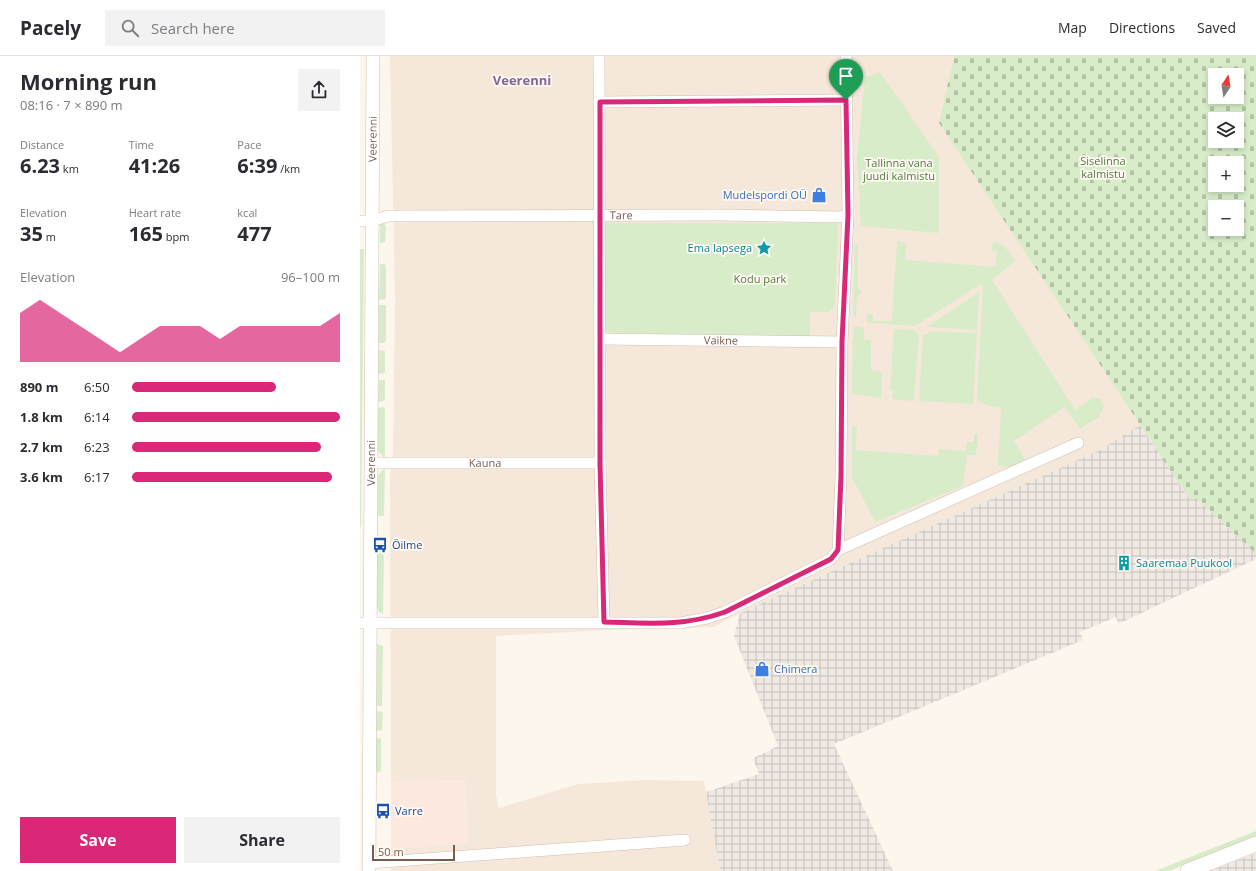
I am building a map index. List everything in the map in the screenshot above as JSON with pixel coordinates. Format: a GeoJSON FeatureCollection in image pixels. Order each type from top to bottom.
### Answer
{"type":"FeatureCollection","features":[{"type":"Feature","properties":{"kind":"main road"},"geometry":{"type":"LineString","coordinates":[[1188,871],[1256,844]]}},
{"type":"Feature","properties":{"kind":"street","name":"Veerenni"},"geometry":{"type":"LineString","coordinates":[[369,867],[365,623],[371,463],[366,221],[373,56]]}},
{"type":"Feature","properties":{"kind":"street"},"geometry":{"type":"LineString","coordinates":[[599,56],[601,339],[600,463],[604,622]]}},
{"type":"Feature","properties":{"kind":"street"},"geometry":{"type":"LineString","coordinates":[[838,550],[841,476],[842,342],[848,215],[846,56]]}},
{"type":"Feature","properties":{"kind":"street"},"geometry":{"type":"LineString","coordinates":[[600,102],[846,100]]}},
{"type":"Feature","properties":{"kind":"street","name":"Tare"},"geometry":{"type":"LineString","coordinates":[[366,221],[388,216],[718,215],[839,217],[848,215]]}},
{"type":"Feature","properties":{"kind":"street","name":"Vaikne"},"geometry":{"type":"LineString","coordinates":[[601,339],[842,342]]}},
{"type":"Feature","properties":{"kind":"street"},"geometry":{"type":"LineString","coordinates":[[365,623],[680,623],[707,618],[725,612],[831,559],[838,550],[1078,444]]}},
{"type":"Feature","properties":{"kind":"street","name":"Kauna"},"geometry":{"type":"LineString","coordinates":[[371,463],[600,463]]}},
{"type":"Feature","properties":{"kind":"street"},"geometry":{"type":"LineString","coordinates":[[369,867],[685,840]]}},
{"type":"Feature","properties":{"kind":"shaded area"},"geometry":{"type":"Polygon","coordinates":[[[390,56],[954,56],[940,123],[1140,425],[1100,450],[740,613],[714,627],[608,630],[496,636],[496,796],[499,808],[578,784],[645,780],[704,781],[720,871],[391,871],[391,849],[467,843],[466,780],[391,782],[390,476],[393,453],[395,300],[390,56]]]}},
{"type":"Feature","properties":{"kind":"shaded area"},"geometry":{"type":"Polygon","coordinates":[[[1140,425],[1190,499],[1194,496],[1256,554],[1256,559],[1118,624],[1116,617],[1080,632],[1083,640],[834,744],[893,871],[720,871],[706,792],[759,774],[753,758],[778,746],[734,636],[740,613],[1100,450],[1140,425]]]}},
{"type":"Feature","properties":{"kind":"shaded area"},"geometry":{"type":"Polygon","coordinates":[[[466,780],[467,844],[391,849],[391,782],[466,780]]]}},
{"type":"Feature","properties":{"kind":"shaded area"},"geometry":{"type":"Polygon","coordinates":[[[1256,853],[1256,871],[1210,871],[1256,853]]]}},
{"type":"Feature","properties":{"kind":"green space","name":"Siselinna kalmistu"},"geometry":{"type":"Polygon","coordinates":[[[954,56],[1256,56],[1256,554],[1195,497],[1190,500],[939,123],[954,56]]]}},
{"type":"Feature","properties":{"kind":"green space","name":"Tallinna vana juudi kalmistu"},"geometry":{"type":"Polygon","coordinates":[[[880,72],[939,157],[939,233],[861,226],[857,157],[865,77],[880,72]]]}},
{"type":"Feature","properties":{"kind":"green space"},"geometry":{"type":"Polygon","coordinates":[[[382,222],[386,226],[385,242],[380,243],[380,224],[382,222]]]}},
{"type":"Feature","properties":{"kind":"green space","name":"Kodu park"},"geometry":{"type":"Polygon","coordinates":[[[606,223],[838,223],[835,306],[829,312],[810,312],[810,338],[611,334],[606,329],[606,223]]]}},
{"type":"Feature","properties":{"kind":"green space"},"geometry":{"type":"Polygon","coordinates":[[[897,241],[906,243],[905,260],[995,267],[997,251],[992,251],[993,242],[1004,246],[1015,261],[992,280],[1075,410],[1093,397],[1100,399],[1104,405],[1099,417],[1080,429],[1065,407],[1014,441],[1026,461],[1014,467],[998,466],[1001,407],[989,406],[977,401],[983,286],[979,285],[915,326],[867,323],[867,314],[873,315],[873,321],[892,321],[897,241]]]}},
{"type":"Feature","properties":{"kind":"green space"},"geometry":{"type":"Polygon","coordinates":[[[855,244],[858,244],[857,287],[862,292],[857,296],[856,317],[853,316],[855,244]]]}},
{"type":"Feature","properties":{"kind":"green space"},"geometry":{"type":"Polygon","coordinates":[[[360,249],[364,249],[361,527],[360,527],[360,249]]]}},
{"type":"Feature","properties":{"kind":"green space"},"geometry":{"type":"Polygon","coordinates":[[[380,264],[385,264],[386,267],[386,299],[379,300],[380,264]]]}},
{"type":"Feature","properties":{"kind":"green space"},"geometry":{"type":"Polygon","coordinates":[[[979,292],[977,330],[927,327],[979,292]]]}},
{"type":"Feature","properties":{"kind":"green space"},"geometry":{"type":"Polygon","coordinates":[[[379,305],[386,305],[386,341],[384,343],[379,343],[379,305]]]}},
{"type":"Feature","properties":{"kind":"green space"},"geometry":{"type":"Polygon","coordinates":[[[853,326],[864,328],[864,339],[871,340],[871,370],[882,372],[881,398],[852,394],[853,326]]]}},
{"type":"Feature","properties":{"kind":"green space"},"geometry":{"type":"Polygon","coordinates":[[[894,329],[914,330],[919,335],[914,401],[892,399],[893,391],[890,390],[894,329]]]}},
{"type":"Feature","properties":{"kind":"green space"},"geometry":{"type":"Polygon","coordinates":[[[929,331],[977,333],[973,404],[919,401],[923,335],[928,334],[929,331]]]}},
{"type":"Feature","properties":{"kind":"green space"},"geometry":{"type":"Polygon","coordinates":[[[379,350],[385,351],[385,373],[378,374],[379,350]]]}},
{"type":"Feature","properties":{"kind":"green space"},"geometry":{"type":"Polygon","coordinates":[[[379,380],[385,380],[385,398],[384,401],[378,402],[379,380]]]}},
{"type":"Feature","properties":{"kind":"green space"},"geometry":{"type":"Polygon","coordinates":[[[384,407],[385,459],[378,451],[378,408],[384,407]]]}},
{"type":"Feature","properties":{"kind":"green space"},"geometry":{"type":"Polygon","coordinates":[[[852,426],[857,426],[856,450],[938,456],[939,449],[966,451],[967,442],[974,442],[974,434],[978,434],[976,455],[967,455],[963,486],[875,522],[852,477],[852,426]]]}},
{"type":"Feature","properties":{"kind":"green space"},"geometry":{"type":"Polygon","coordinates":[[[385,468],[384,515],[377,516],[378,475],[385,468]]]}},
{"type":"Feature","properties":{"kind":"green space"},"geometry":{"type":"Polygon","coordinates":[[[380,552],[384,555],[383,614],[379,612],[376,605],[377,554],[380,552]]]}},
{"type":"Feature","properties":{"kind":"green space"},"geometry":{"type":"Polygon","coordinates":[[[377,644],[383,646],[382,706],[376,706],[377,644]]]}},
{"type":"Feature","properties":{"kind":"green space"},"geometry":{"type":"Polygon","coordinates":[[[379,711],[383,713],[382,730],[376,731],[376,712],[379,711]]]}},
{"type":"Feature","properties":{"kind":"green space"},"geometry":{"type":"Polygon","coordinates":[[[381,738],[381,771],[377,773],[375,759],[376,739],[381,738]]]}},
{"type":"Feature","properties":{"kind":"green space"},"geometry":{"type":"Polygon","coordinates":[[[1256,831],[1256,836],[1169,871],[1155,871],[1256,831]]]}},
{"type":"Feature","properties":{"kind":"place","name":"Mudelspordi OÜ"},"geometry":{"type":"Point","coordinates":[819,195]}},
{"type":"Feature","properties":{"kind":"place","name":"Ema lapsega"},"geometry":{"type":"Point","coordinates":[764,248]}},
{"type":"Feature","properties":{"kind":"place","name":"Õilme"},"geometry":{"type":"Point","coordinates":[380,545]}},
{"type":"Feature","properties":{"kind":"place","name":"Saaremaa Puukool"},"geometry":{"type":"Point","coordinates":[1124,563]}},
{"type":"Feature","properties":{"kind":"place","name":"Chimera"},"geometry":{"type":"Point","coordinates":[762,669]}},
{"type":"Feature","properties":{"kind":"place","name":"Varre"},"geometry":{"type":"Point","coordinates":[383,811]}},
{"type":"Feature","properties":{"kind":"district","name":"Veerenni"},"geometry":{"type":"Point","coordinates":[522,80]}},
{"type":"Feature","properties":{"kind":"route"},"geometry":{"type":"LineString","coordinates":[[846,100],[848,215],[842,342],[841,476],[838,550],[831,559],[725,612],[707,618],[680,623],[604,622],[600,463],[600,102],[846,100]]}}]}
